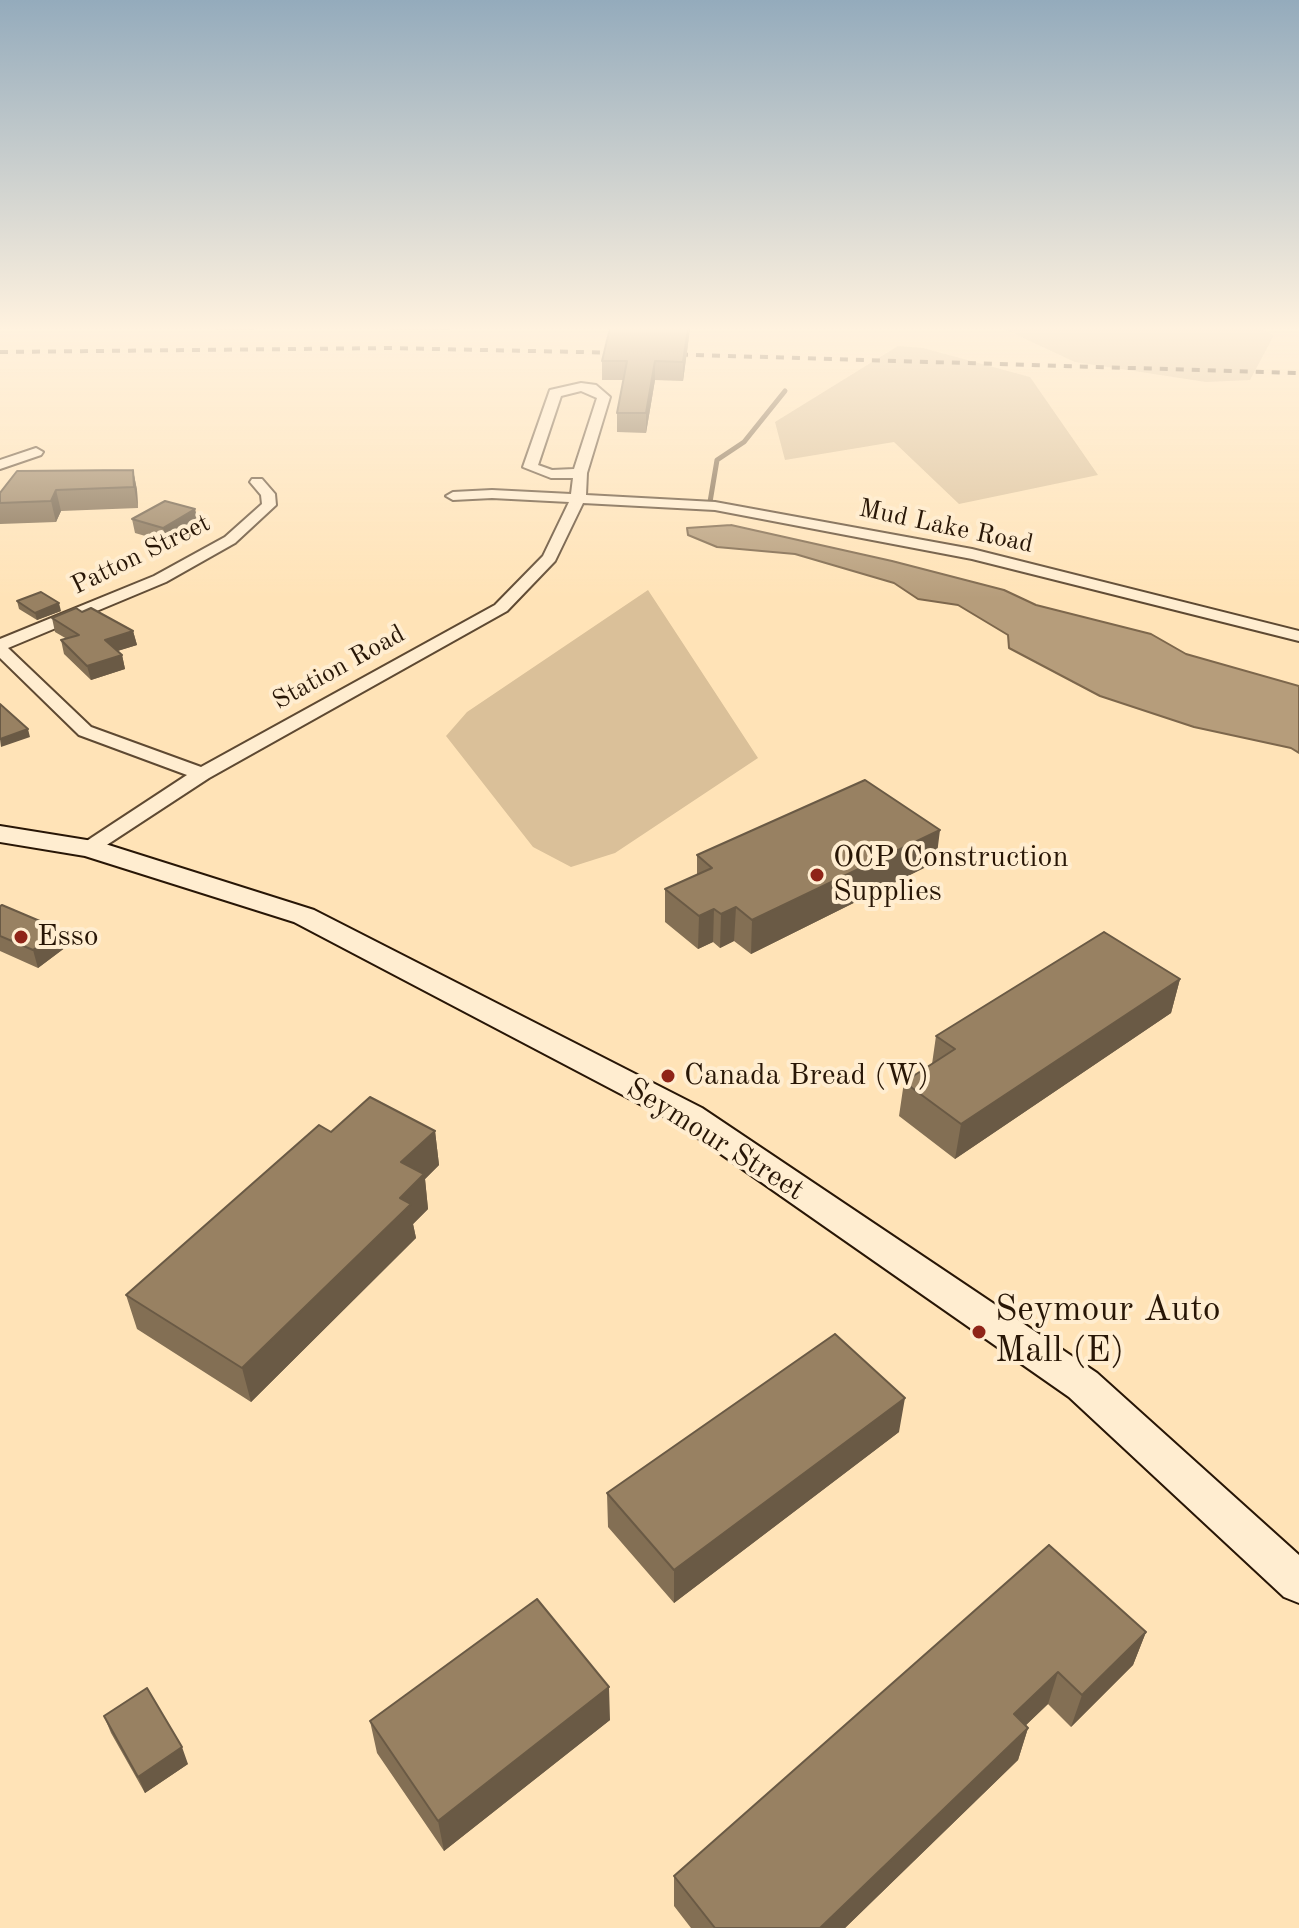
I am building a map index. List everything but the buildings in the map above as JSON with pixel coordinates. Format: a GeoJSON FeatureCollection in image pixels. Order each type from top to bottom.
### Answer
{"type":"FeatureCollection","features":[{"type":"Feature","properties":{"kind":"street"},"geometry":{"type":"LineString","coordinates":[[547,418],[530,467],[551,474],[580,473]]}},
{"type":"Feature","properties":{"kind":"street"},"geometry":{"type":"LineString","coordinates":[[453,496],[492,494],[578,498],[580,473],[597,418]]}},
{"type":"Feature","properties":{"kind":"street"},"geometry":{"type":"LineString","coordinates":[[0,465],[36,452]]}},
{"type":"Feature","properties":{"kind":"street","name":"Patton Street"},"geometry":{"type":"LineString","coordinates":[[0,647],[160,579],[230,540],[269,505],[268,494],[257,482]]}},
{"type":"Feature","properties":{"kind":"street","name":"Mud Lake Road"},"geometry":{"type":"LineString","coordinates":[[578,498],[715,506],[972,554],[1299,636]]}},
{"type":"Feature","properties":{"kind":"street","name":"Station Road"},"geometry":{"type":"LineString","coordinates":[[89,848],[202,774],[501,608],[550,558],[578,498]]}},
{"type":"Feature","properties":{"kind":"street"},"geometry":{"type":"LineString","coordinates":[[0,647],[85,731],[202,774]]}},
{"type":"Feature","properties":{"kind":"street","name":"Seymour Street"},"geometry":{"type":"LineString","coordinates":[[0,834],[89,848],[304,916],[690,1116],[1083,1385],[1299,1583]]}},
{"type":"Feature","properties":{"kind":"shaded area"},"geometry":{"type":"Polygon","coordinates":[[[782,418],[1058,418],[1098,475],[959,504],[894,442],[785,460],[775,422],[782,418]]]}},
{"type":"Feature","properties":{"kind":"shaded area"},"geometry":{"type":"Polygon","coordinates":[[[731,525],[1004,590],[1036,605],[1151,634],[1186,654],[1299,686],[1299,753],[1291,748],[1194,727],[1100,696],[1009,648],[1008,635],[958,605],[918,599],[894,583],[795,554],[717,547],[688,535],[687,528],[731,525]]]}},
{"type":"Feature","properties":{"kind":"shaded area"},"geometry":{"type":"Polygon","coordinates":[[[648,590],[758,758],[615,853],[571,867],[533,847],[446,736],[467,712],[648,590]]]}},
{"type":"Feature","properties":{"kind":"waterway"},"geometry":{"type":"LineString","coordinates":[[710,502],[717,460],[744,442],[763,418]]}},
{"type":"Feature","properties":{"kind":"place","name":"OCP Construction Supplies"},"geometry":{"type":"Point","coordinates":[817,875]}},
{"type":"Feature","properties":{"kind":"place","name":"Esso"},"geometry":{"type":"Point","coordinates":[21,937]}},
{"type":"Feature","properties":{"kind":"place","name":"Canada Bread (W)"},"geometry":{"type":"Point","coordinates":[668,1076]}},
{"type":"Feature","properties":{"kind":"place","name":"Seymour Auto Mall (E)"},"geometry":{"type":"Point","coordinates":[979,1332]}}]}
